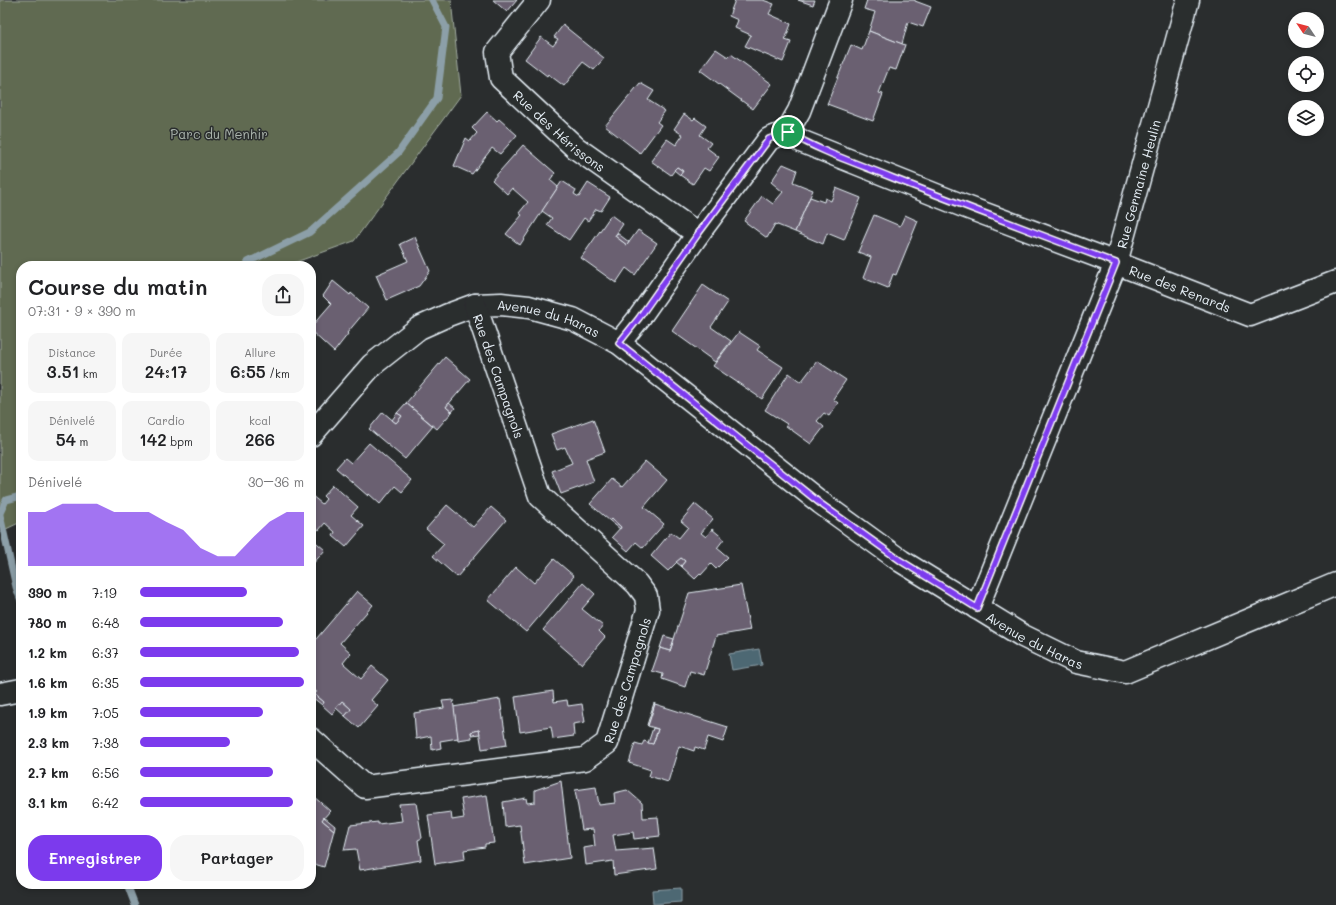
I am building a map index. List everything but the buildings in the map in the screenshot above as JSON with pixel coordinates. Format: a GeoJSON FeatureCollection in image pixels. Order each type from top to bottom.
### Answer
{"type":"FeatureCollection","features":[{"type":"Feature","properties":{"kind":"street","name":"Rue des Hérissons"},"geometry":{"type":"LineString","coordinates":[[539,0],[497,52],[501,78],[576,148],[698,234]]}},
{"type":"Feature","properties":{"kind":"street"},"geometry":{"type":"LineString","coordinates":[[619,343],[639,318],[698,234],[769,139],[788,132],[799,111],[841,0]]}},
{"type":"Feature","properties":{"kind":"street","name":"Rue Germaine Heulin"},"geometry":{"type":"LineString","coordinates":[[977,608],[1116,263],[1188,0]]}},
{"type":"Feature","properties":{"kind":"street","name":"Rue des Renards"},"geometry":{"type":"LineString","coordinates":[[788,132],[803,142],[914,186],[1250,315],[1336,282]]}},
{"type":"Feature","properties":{"kind":"street","name":"Avenue du Haras"},"geometry":{"type":"LineString","coordinates":[[316,429],[372,365],[418,328],[475,305],[501,304],[529,307],[573,319],[619,343],[821,504],[901,561],[1023,636],[1076,662],[1125,672],[1336,584]]}},
{"type":"Feature","properties":{"kind":"street","name":"Rue des Campagnols"},"geometry":{"type":"LineString","coordinates":[[316,743],[365,787],[585,759],[607,743],[648,610],[646,596],[637,584],[540,496],[475,305]]}},
{"type":"Feature","properties":{"kind":"street"},"geometry":{"type":"LineString","coordinates":[[0,694],[16,691]]}},
{"type":"Feature","properties":{"kind":"green space","name":"Parc du Menhir"},"geometry":{"type":"Polygon","coordinates":[[[0,0],[451,0],[461,95],[354,241],[299,261],[16,261],[16,524],[6,529],[0,528],[0,0]]]}},
{"type":"Feature","properties":{"kind":"water"},"geometry":{"type":"Polygon","coordinates":[[[759,649],[762,665],[732,670],[729,654],[759,649]]]}},
{"type":"Feature","properties":{"kind":"water"},"geometry":{"type":"Polygon","coordinates":[[[681,888],[681,902],[653,904],[652,890],[681,888]]]}},
{"type":"Feature","properties":{"kind":"waterway"},"geometry":{"type":"LineString","coordinates":[[250,261],[310,232],[398,153],[437,98],[446,27],[432,0]]}},
{"type":"Feature","properties":{"kind":"waterway"},"geometry":{"type":"LineString","coordinates":[[0,513],[6,500],[16,497]]}},
{"type":"Feature","properties":{"kind":"waterway"},"geometry":{"type":"LineString","coordinates":[[0,515],[16,587]]}},
{"type":"Feature","properties":{"kind":"waterway"},"geometry":{"type":"LineString","coordinates":[[129,889],[135,905]]}},
{"type":"Feature","properties":{"kind":"route"},"geometry":{"type":"LineString","coordinates":[[788,132],[803,142],[887,176],[1116,263],[977,608],[901,561],[821,504],[619,343],[639,318],[698,234],[769,139],[788,132]]}}]}
